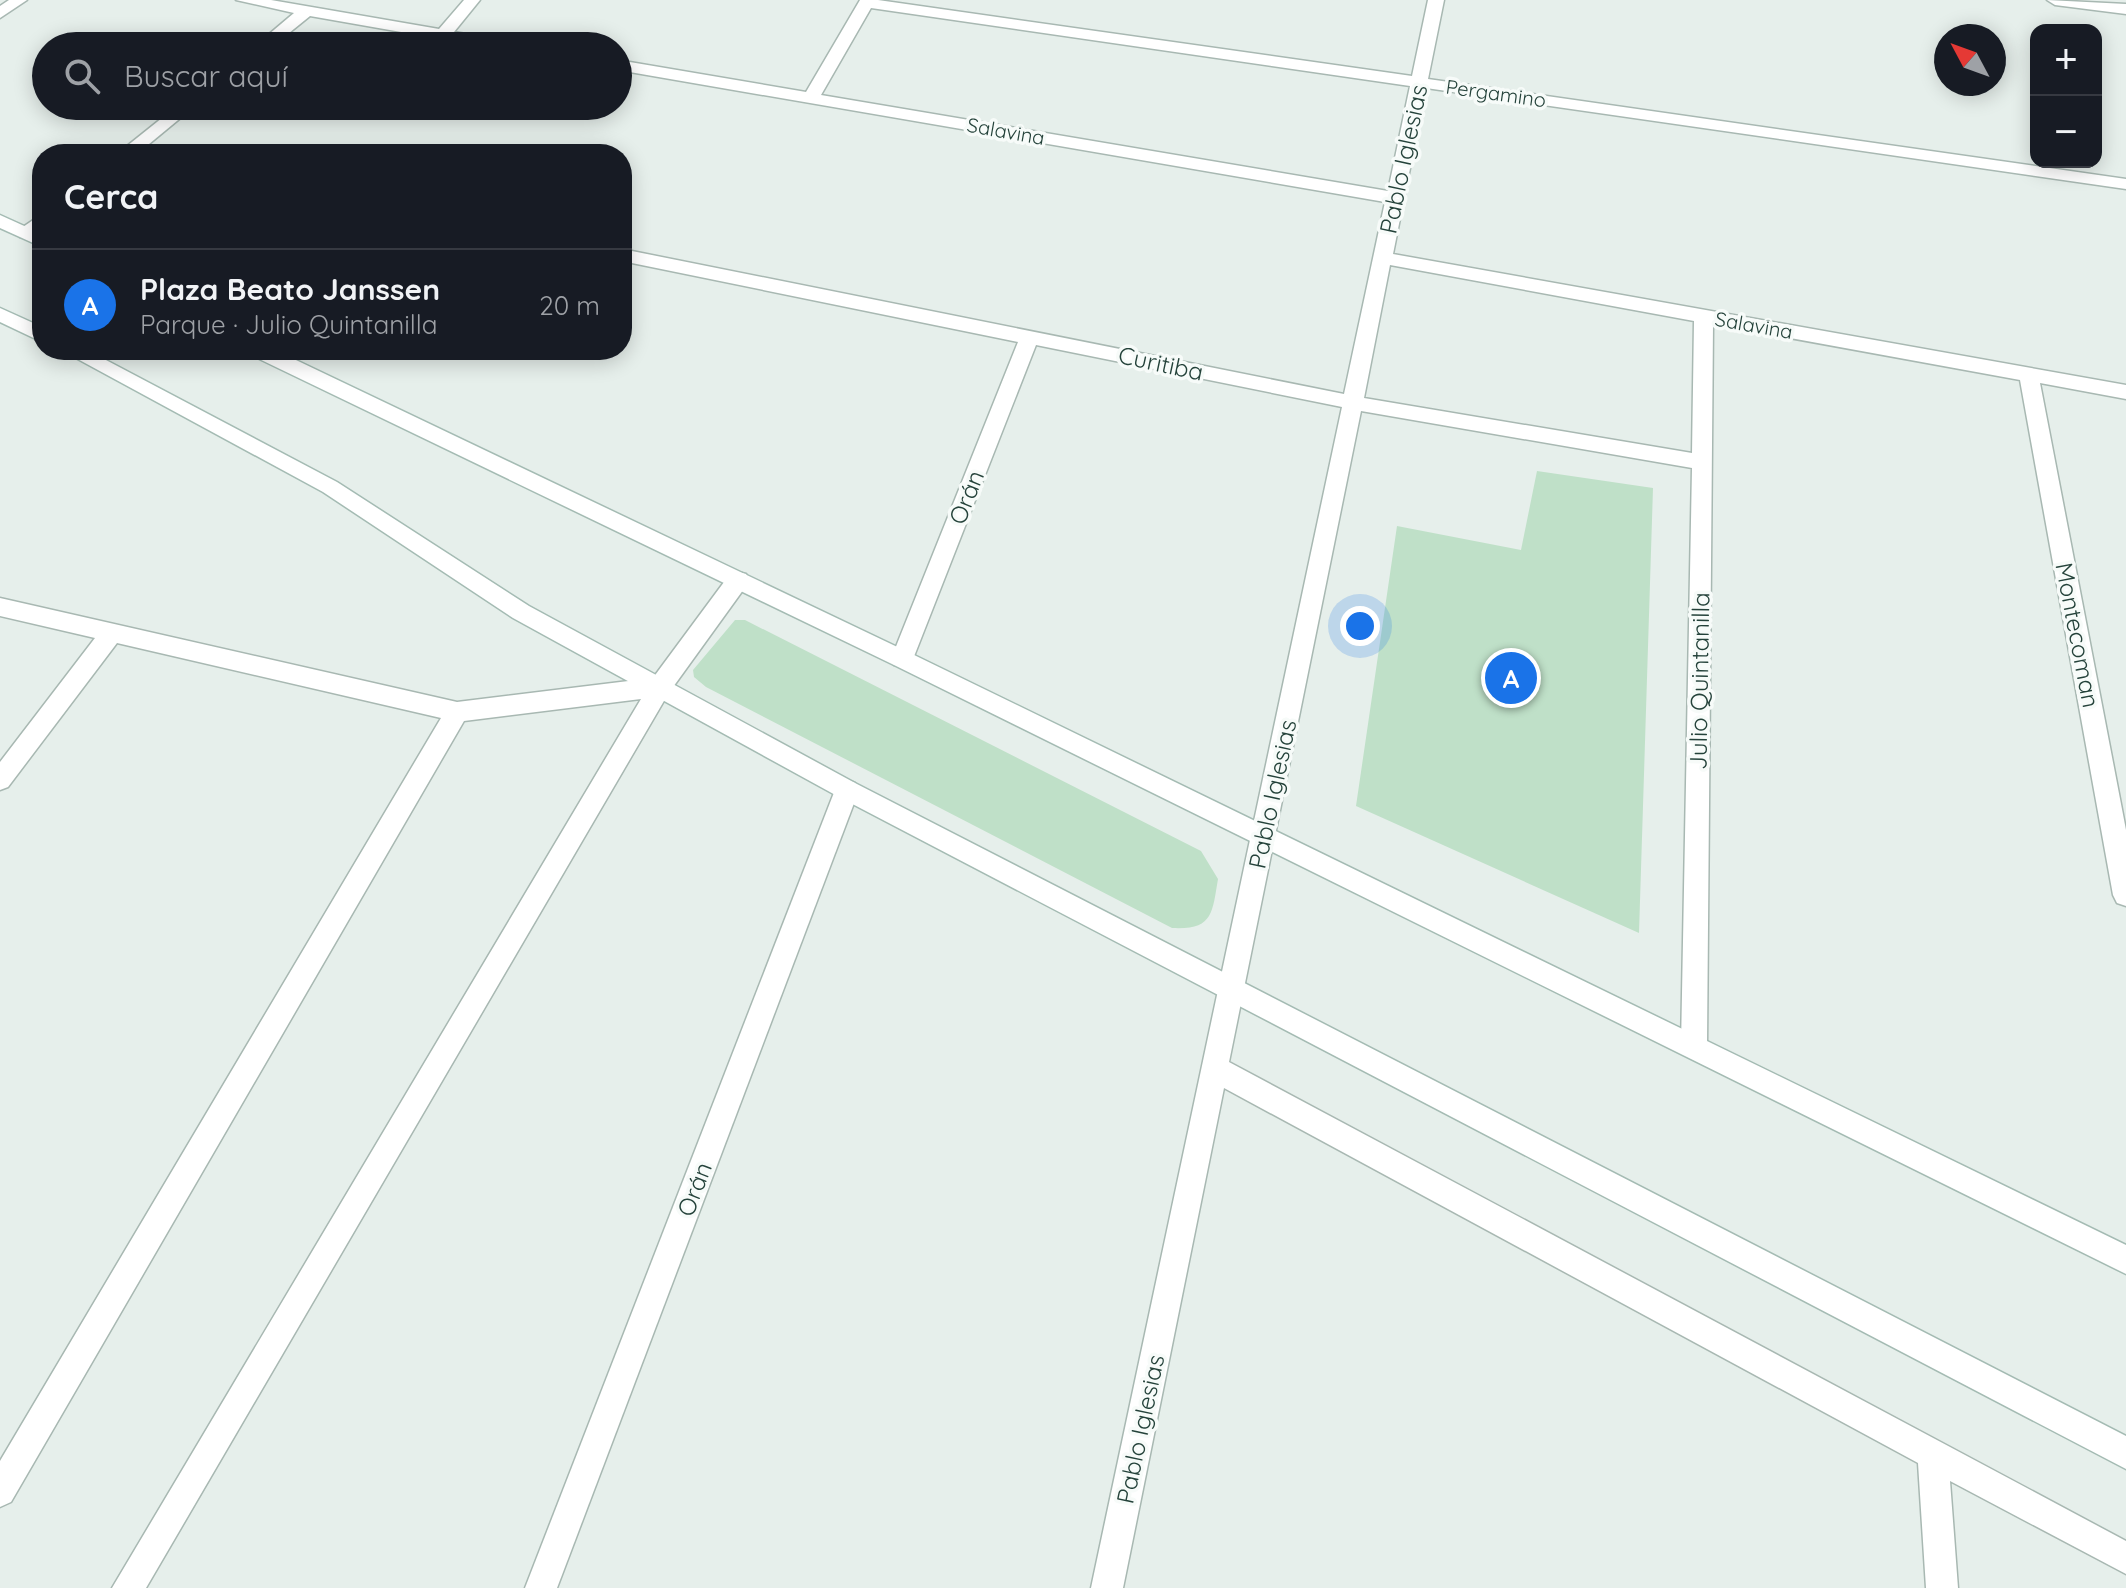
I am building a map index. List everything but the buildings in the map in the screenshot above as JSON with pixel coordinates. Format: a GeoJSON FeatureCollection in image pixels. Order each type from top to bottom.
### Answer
{"type":"FeatureCollection","features":[{"type":"Feature","properties":{"kind":"street"},"geometry":{"type":"LineString","coordinates":[[0,13],[19,0]]}},
{"type":"Feature","properties":{"kind":"street"},"geometry":{"type":"LineString","coordinates":[[244,0],[426,32]]}},
{"type":"Feature","properties":{"kind":"street"},"geometry":{"type":"LineString","coordinates":[[445,32],[472,0]]}},
{"type":"Feature","properties":{"kind":"street","name":"Pablo Iglesias"},"geometry":{"type":"LineString","coordinates":[[1107,1588],[1436,0]]}},
{"type":"Feature","properties":{"kind":"street"},"geometry":{"type":"LineString","coordinates":[[2055,0],[2126,9]]}},
{"type":"Feature","properties":{"kind":"street"},"geometry":{"type":"LineString","coordinates":[[811,98],[867,2]]}},
{"type":"Feature","properties":{"kind":"street","name":"Pergamino"},"geometry":{"type":"LineString","coordinates":[[867,2],[2126,184]]}},
{"type":"Feature","properties":{"kind":"street"},"geometry":{"type":"LineString","coordinates":[[281,32],[307,11]]}},
{"type":"Feature","properties":{"kind":"street","name":"Salavina"},"geometry":{"type":"LineString","coordinates":[[632,67],[1395,198]]}},
{"type":"Feature","properties":{"kind":"street"},"geometry":{"type":"LineString","coordinates":[[139,144],[169,120]]}},
{"type":"Feature","properties":{"kind":"street"},"geometry":{"type":"LineString","coordinates":[[0,221],[32,236]]}},
{"type":"Feature","properties":{"kind":"street","name":"Curitiba"},"geometry":{"type":"LineString","coordinates":[[632,257],[1354,403],[1703,462]]}},
{"type":"Feature","properties":{"kind":"street","name":"Salavina"},"geometry":{"type":"LineString","coordinates":[[1383,258],[2126,392]]}},
{"type":"Feature","properties":{"kind":"street"},"geometry":{"type":"LineString","coordinates":[[0,314],[32,330]]}},
{"type":"Feature","properties":{"kind":"street","name":"Julio Quintanilla"},"geometry":{"type":"LineString","coordinates":[[1694,1046],[1704,316]]}},
{"type":"Feature","properties":{"kind":"street","name":"Orán"},"geometry":{"type":"LineString","coordinates":[[902,659],[1030,336]]}},
{"type":"Feature","properties":{"kind":"street"},"geometry":{"type":"LineString","coordinates":[[90,360],[330,487],[521,612],[847,790],[2126,1453]]}},
{"type":"Feature","properties":{"kind":"street"},"geometry":{"type":"LineString","coordinates":[[279,360],[902,659],[2126,1260]]}},
{"type":"Feature","properties":{"kind":"street","name":"Montecoman"},"geometry":{"type":"LineString","coordinates":[[2029,375],[2126,895]]}},
{"type":"Feature","properties":{"kind":"street"},"geometry":{"type":"LineString","coordinates":[[128,1588],[660,687],[738,580]]}},
{"type":"Feature","properties":{"kind":"street"},"geometry":{"type":"LineString","coordinates":[[0,607],[457,712],[660,687]]}},
{"type":"Feature","properties":{"kind":"street"},"geometry":{"type":"LineString","coordinates":[[0,780],[113,631]]}},
{"type":"Feature","properties":{"kind":"street"},"geometry":{"type":"LineString","coordinates":[[0,1491],[457,712]]}},
{"type":"Feature","properties":{"kind":"street","name":"Orán"},"geometry":{"type":"LineString","coordinates":[[541,1588],[847,790]]}},
{"type":"Feature","properties":{"kind":"street"},"geometry":{"type":"LineString","coordinates":[[1215,1069],[2126,1558]]}},
{"type":"Feature","properties":{"kind":"street"},"geometry":{"type":"LineString","coordinates":[[1933,1455],[1942,1588]]}},
{"type":"Feature","properties":{"kind":"green space"},"geometry":{"type":"Polygon","coordinates":[[[1537,471],[1653,488],[1639,933],[1356,806],[1397,526],[1521,550],[1537,471]]]}},
{"type":"Feature","properties":{"kind":"green space"},"geometry":{"type":"Polygon","coordinates":[[[735,620],[745,620],[1201,851],[1218,879],[1208,917],[1196,926],[1172,928],[706,687],[694,677],[693,670],[735,620]]]}},
{"type":"Feature","properties":{"kind":"place","name":"Plaza Beato Janssen"},"geometry":{"type":"Point","coordinates":[1511,678]}}]}
